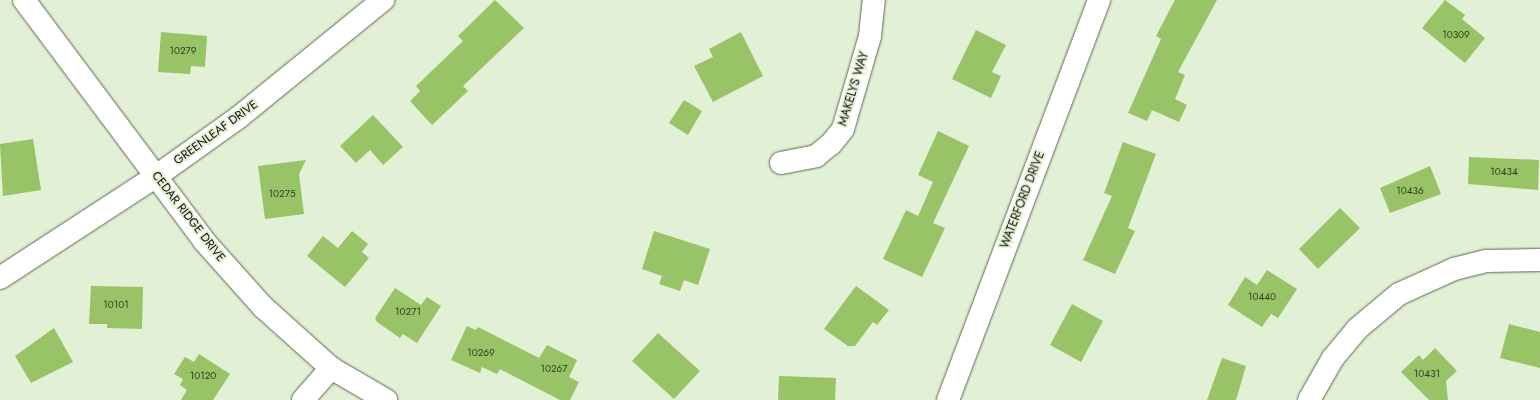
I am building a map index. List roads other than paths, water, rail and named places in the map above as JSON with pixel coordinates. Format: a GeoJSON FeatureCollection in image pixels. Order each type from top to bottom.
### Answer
{"type":"FeatureCollection","features":[{"type":"Feature","properties":{"kind":"street","name":"CEDAR RIDGE DRIVE"},"geometry":{"type":"LineString","coordinates":[[24,0],[204,241],[263,307],[331,368],[386,400]]}},
{"type":"Feature","properties":{"kind":"street","name":"GREENLEAF DRIVE"},"geometry":{"type":"LineString","coordinates":[[0,278],[155,177],[239,118],[383,0]]}},
{"type":"Feature","properties":{"kind":"street","name":"MAKELYS WAY"},"geometry":{"type":"LineString","coordinates":[[781,163],[816,156],[831,144],[842,128],[870,36],[874,0]]}},
{"type":"Feature","properties":{"kind":"street","name":"WATERFORD DRIVE"},"geometry":{"type":"LineString","coordinates":[[948,400],[1099,0]]}},
{"type":"Feature","properties":{"kind":"street"},"geometry":{"type":"LineString","coordinates":[[1309,400],[1333,358],[1357,328],[1399,294],[1422,281],[1454,269],[1487,262],[1540,260]]}},
{"type":"Feature","properties":{"kind":"street"},"geometry":{"type":"LineString","coordinates":[[303,400],[331,368]]}}]}
